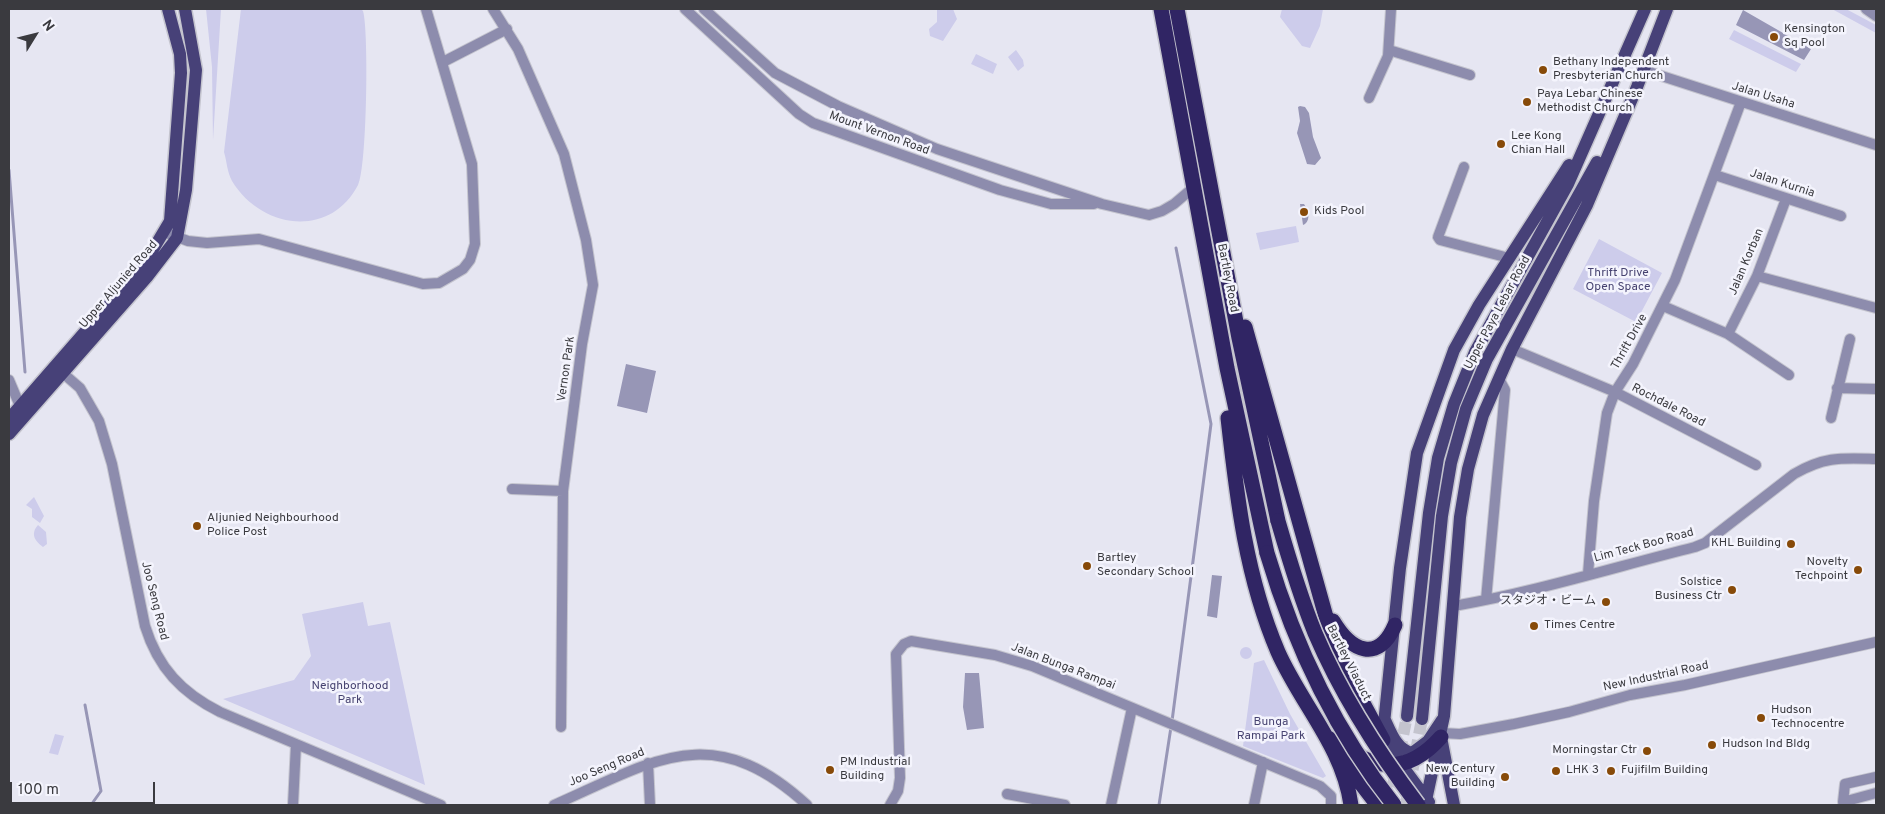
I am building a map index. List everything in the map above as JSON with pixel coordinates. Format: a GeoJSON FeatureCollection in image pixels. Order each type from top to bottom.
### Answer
{"type":"FeatureCollection","features":[{"type":"Feature","properties":{"kind":"highway","name":"Bartley Road"},"geometry":{"type":"LineString","coordinates":[[1161,9],[1227,368],[1266,552],[1290,621],[1322,692],[1366,767],[1394,805]]}},
{"type":"Feature","properties":{"kind":"highway","name":"Bartley Road"},"geometry":{"type":"LineString","coordinates":[[1177,9],[1230,294],[1278,521]]}},
{"type":"Feature","properties":{"kind":"highway"},"geometry":{"type":"LineString","coordinates":[[1230,294],[1240,310],[1249,337],[1323,605],[1344,668],[1383,740]]}},
{"type":"Feature","properties":{"kind":"highway"},"geometry":{"type":"LineString","coordinates":[[1227,368],[1225,389],[1239,514],[1255,588],[1278,652],[1343,772],[1350,805]]}},
{"type":"Feature","properties":{"kind":"highway","name":"Bartley Viaduct"},"geometry":{"type":"LineString","coordinates":[[1278,521],[1295,579],[1316,634],[1331,666],[1364,727],[1425,804]]}},
{"type":"Feature","properties":{"kind":"highway"},"geometry":{"type":"LineString","coordinates":[[1323,605],[1341,634],[1360,648],[1372,649],[1381,646],[1388,640],[1395,625]]}},
{"type":"Feature","properties":{"kind":"highway"},"geometry":{"type":"LineString","coordinates":[[1310,709],[1334,727],[1352,715],[1354,689]]}},
{"type":"Feature","properties":{"kind":"highway"},"geometry":{"type":"LineString","coordinates":[[1326,738],[1353,755],[1380,764],[1401,764],[1428,752],[1442,735]]}},
{"type":"Feature","properties":{"kind":"highway"},"geometry":{"type":"LineString","coordinates":[[1326,738],[1376,805]]}},
{"type":"Feature","properties":{"kind":"main road","name":"Upper Aljunied Road"},"geometry":{"type":"LineString","coordinates":[[9,434],[24,409],[145,263],[170,221],[182,73],[180,54],[168,9]]}},
{"type":"Feature","properties":{"kind":"main road","name":"Upper Aljunied Road"},"geometry":{"type":"LineString","coordinates":[[59,369],[147,277],[177,238],[186,190],[196,70],[185,9]]}},
{"type":"Feature","properties":{"kind":"main road","name":"Upper Paya Lebar Road"},"geometry":{"type":"LineString","coordinates":[[1407,716],[1429,513],[1438,458],[1454,404],[1474,352],[1558,204],[1595,126],[1643,9]]}},
{"type":"Feature","properties":{"kind":"main road","name":"Upper Paya Lebar Road"},"geometry":{"type":"LineString","coordinates":[[1425,804],[1442,735],[1460,517],[1468,469],[1483,415],[1512,348],[1587,205],[1637,87],[1667,9]]}},
{"type":"Feature","properties":{"kind":"main road","name":"Upper Paya Lebar Road"},"geometry":{"type":"LineString","coordinates":[[1422,719],[1442,516],[1451,463],[1466,409],[1487,359],[1637,87]]}},
{"type":"Feature","properties":{"kind":"main road","name":"Upper Paya Lebar Road"},"geometry":{"type":"LineString","coordinates":[[1376,805],[1407,509],[1417,453],[1454,350],[1508,258],[1595,126]]}},
{"type":"Feature","properties":{"kind":"main road","name":"Upper Aljunied Road"},"geometry":{"type":"LineString","coordinates":[[9,419],[24,409]]}},
{"type":"Feature","properties":{"kind":"main road"},"geometry":{"type":"LineString","coordinates":[[1385,719],[1396,741],[1407,752],[1412,754],[1428,741],[1444,716]]}},
{"type":"Feature","properties":{"kind":"main road"},"geometry":{"type":"LineString","coordinates":[[1442,735],[1454,805]]}},
{"type":"Feature","properties":{"kind":"main road"},"geometry":{"type":"LineString","coordinates":[[1383,740],[1401,764],[1425,804]]}},
{"type":"Feature","properties":{"kind":"street"},"geometry":{"type":"LineString","coordinates":[[164,232],[177,238],[207,243],[259,239],[423,284],[439,283],[452,277],[470,260],[475,244],[475,200],[472,164],[426,9]]}},
{"type":"Feature","properties":{"kind":"street","name":"Vernon Park"},"geometry":{"type":"LineString","coordinates":[[492,9],[507,29],[545,105],[564,154],[586,240],[593,285],[582,344],[563,491],[561,727]]}},
{"type":"Feature","properties":{"kind":"street","name":"Mount Vernon Road"},"geometry":{"type":"LineString","coordinates":[[685,9],[799,114],[814,123],[986,186],[1051,204],[1102,204]]}},
{"type":"Feature","properties":{"kind":"street","name":"Mount Vernon Road"},"geometry":{"type":"LineString","coordinates":[[704,9],[776,73],[838,106],[937,149],[1102,204],[1149,214],[1162,211],[1174,204],[1194,186]]}},
{"type":"Feature","properties":{"kind":"street"},"geometry":{"type":"LineString","coordinates":[[1369,98],[1389,50],[1391,9]]}},
{"type":"Feature","properties":{"kind":"street"},"geometry":{"type":"LineString","coordinates":[[1866,9],[1876,16]]}},
{"type":"Feature","properties":{"kind":"street"},"geometry":{"type":"LineString","coordinates":[[443,62],[507,29]]}},
{"type":"Feature","properties":{"kind":"street"},"geometry":{"type":"LineString","coordinates":[[1389,50],[1470,75]]}},
{"type":"Feature","properties":{"kind":"street","name":"Jalan Usaha"},"geometry":{"type":"LineString","coordinates":[[1643,70],[1876,145]]}},
{"type":"Feature","properties":{"kind":"street"},"geometry":{"type":"LineString","coordinates":[[767,85],[776,73]]}},
{"type":"Feature","properties":{"kind":"street","name":"Thrift Drive"},"geometry":{"type":"LineString","coordinates":[[1588,574],[1594,501],[1607,413],[1615,392],[1628,373],[1663,306],[1715,175],[1741,102]]}},
{"type":"Feature","properties":{"kind":"street","name":"Upper Paya Lebar Road"},"geometry":{"type":"LineString","coordinates":[[1464,167],[1438,238],[1508,258]]}},
{"type":"Feature","properties":{"kind":"street","name":"Jalan Kurnia"},"geometry":{"type":"LineString","coordinates":[[1715,175],[1841,216]]}},
{"type":"Feature","properties":{"kind":"street","name":"Jalan Korban"},"geometry":{"type":"LineString","coordinates":[[1728,334],[1757,276],[1786,198]]}},
{"type":"Feature","properties":{"kind":"street"},"geometry":{"type":"LineString","coordinates":[[1757,276],[1876,308]]}},
{"type":"Feature","properties":{"kind":"street"},"geometry":{"type":"LineString","coordinates":[[1663,306],[1728,334],[1789,375]]}},
{"type":"Feature","properties":{"kind":"street"},"geometry":{"type":"LineString","coordinates":[[1831,418],[1850,339]]}},
{"type":"Feature","properties":{"kind":"street","name":"Rochdale Road"},"geometry":{"type":"LineString","coordinates":[[1512,348],[1615,392],[1756,465]]}},
{"type":"Feature","properties":{"kind":"street","name":"Joo Seng Road"},"geometry":{"type":"LineString","coordinates":[[59,369],[80,388],[99,421],[112,464],[145,626],[161,664],[181,688],[198,700],[296,744],[441,805]]}},
{"type":"Feature","properties":{"kind":"street"},"geometry":{"type":"LineString","coordinates":[[1486,600],[1505,390],[1499,379]]}},
{"type":"Feature","properties":{"kind":"street"},"geometry":{"type":"LineString","coordinates":[[9,380],[24,409]]}},
{"type":"Feature","properties":{"kind":"street"},"geometry":{"type":"LineString","coordinates":[[1837,388],[1876,389]]}},
{"type":"Feature","properties":{"kind":"street","name":"Lim Teck Boo Road"},"geometry":{"type":"LineString","coordinates":[[1454,606],[1512,596],[1588,574],[1695,547],[1705,543],[1794,474],[1815,462],[1837,458],[1876,460]]}},
{"type":"Feature","properties":{"kind":"street"},"geometry":{"type":"LineString","coordinates":[[512,489],[563,491]]}},
{"type":"Feature","properties":{"kind":"street","name":"Jalan Bunga Rampai"},"geometry":{"type":"LineString","coordinates":[[890,805],[898,791],[900,778],[896,654],[904,644],[911,642],[1014,660],[1320,786],[1331,801]]}},
{"type":"Feature","properties":{"kind":"street","name":"New Industrial Road"},"geometry":{"type":"LineString","coordinates":[[1442,735],[1460,734],[1514,724],[1569,712],[1630,695],[1686,685],[1876,642]]}},
{"type":"Feature","properties":{"kind":"street"},"geometry":{"type":"LineString","coordinates":[[1111,805],[1132,708]]}},
{"type":"Feature","properties":{"kind":"street"},"geometry":{"type":"LineString","coordinates":[[293,805],[296,744]]}},
{"type":"Feature","properties":{"kind":"street","name":"Joo Seng Road"},"geometry":{"type":"LineString","coordinates":[[554,805],[648,763],[689,754],[708,755],[738,761],[772,776],[807,805]]}},
{"type":"Feature","properties":{"kind":"street"},"geometry":{"type":"LineString","coordinates":[[1254,805],[1263,762]]}},
{"type":"Feature","properties":{"kind":"street"},"geometry":{"type":"LineString","coordinates":[[648,763],[650,805]]}},
{"type":"Feature","properties":{"kind":"street"},"geometry":{"type":"LineString","coordinates":[[1876,777],[1845,784],[1843,802],[1876,793]]}},
{"type":"Feature","properties":{"kind":"street"},"geometry":{"type":"LineString","coordinates":[[1007,794],[1065,805]]}},
{"type":"Feature","properties":{"kind":"green space"},"geometry":{"type":"Polygon","coordinates":[[[206,9],[221,9],[213,140],[212,67],[206,9]]]}},
{"type":"Feature","properties":{"kind":"green space"},"geometry":{"type":"Polygon","coordinates":[[[241,9],[361,9],[363,11],[366,44],[366,100],[361,174],[358,185],[346,202],[331,214],[313,220],[295,221],[277,218],[260,209],[245,197],[230,178],[224,152],[241,9]]]}},
{"type":"Feature","properties":{"kind":"green space"},"geometry":{"type":"Polygon","coordinates":[[[937,9],[953,9],[957,19],[943,41],[930,36],[929,29],[937,22],[937,9]]]}},
{"type":"Feature","properties":{"kind":"green space"},"geometry":{"type":"Polygon","coordinates":[[[1282,9],[1323,9],[1320,26],[1310,48],[1302,46],[1280,17],[1282,9]]]}},
{"type":"Feature","properties":{"kind":"green space"},"geometry":{"type":"Polygon","coordinates":[[[1832,9],[1846,9],[1876,25],[1876,33],[1832,9]]]}},
{"type":"Feature","properties":{"kind":"green space"},"geometry":{"type":"Polygon","coordinates":[[[1734,30],[1801,64],[1796,72],[1729,39],[1734,30]]]}},
{"type":"Feature","properties":{"kind":"green space"},"geometry":{"type":"Polygon","coordinates":[[[1016,50],[1023,60],[1024,66],[1018,71],[1008,57],[1016,50]]]}},
{"type":"Feature","properties":{"kind":"green space"},"geometry":{"type":"Polygon","coordinates":[[[976,54],[997,64],[993,74],[971,64],[976,54]]]}},
{"type":"Feature","properties":{"kind":"green space"},"geometry":{"type":"Polygon","coordinates":[[[1296,226],[1299,242],[1260,250],[1256,233],[1296,226]]]}},
{"type":"Feature","properties":{"kind":"green space","name":"Thrift Drive Open Space"},"geometry":{"type":"Polygon","coordinates":[[[1599,239],[1662,273],[1636,322],[1573,289],[1599,239]]]}},
{"type":"Feature","properties":{"kind":"green space"},"geometry":{"type":"Polygon","coordinates":[[[34,497],[44,516],[40,523],[32,517],[32,509],[26,505],[34,497]]]}},
{"type":"Feature","properties":{"kind":"green space"},"geometry":{"type":"Polygon","coordinates":[[[38,525],[46,532],[47,544],[43,547],[34,537],[34,531],[38,525]]]}},
{"type":"Feature","properties":{"kind":"green space","name":"Neighborhood Park"},"geometry":{"type":"Polygon","coordinates":[[[363,602],[368,626],[390,622],[425,785],[223,699],[294,680],[311,656],[302,614],[363,602]]]}},
{"type":"Feature","properties":{"kind":"green space"},"geometry":{"type":"Polygon","coordinates":[[[1244,647],[1248,647],[1252,653],[1248,659],[1244,659],[1240,655],[1240,651],[1244,647]]]}},
{"type":"Feature","properties":{"kind":"green space","name":"Bunga Rampai Park"},"geometry":{"type":"Polygon","coordinates":[[[1264,660],[1290,714],[1326,776],[1323,778],[1243,746],[1254,663],[1264,660]]]}},
{"type":"Feature","properties":{"kind":"green space"},"geometry":{"type":"Polygon","coordinates":[[[55,734],[64,736],[58,755],[49,753],[55,734]]]}},
{"type":"Feature","properties":{"kind":"shaded area","name":"Kensington Sq Pool"},"geometry":{"type":"Polygon","coordinates":[[[1743,10],[1811,49],[1804,60],[1736,25],[1743,10]]]}},
{"type":"Feature","properties":{"kind":"shaded area"},"geometry":{"type":"Polygon","coordinates":[[[1298,107],[1305,107],[1309,113],[1313,137],[1321,158],[1315,165],[1307,164],[1297,133],[1300,121],[1298,107]]]}},
{"type":"Feature","properties":{"kind":"shaded area","name":"Kids Pool"},"geometry":{"type":"Polygon","coordinates":[[[1300,204],[1304,204],[1308,214],[1308,220],[1303,225],[1300,204]]]}},
{"type":"Feature","properties":{"kind":"shaded area"},"geometry":{"type":"Polygon","coordinates":[[[626,364],[656,371],[647,413],[617,406],[626,364]]]}},
{"type":"Feature","properties":{"kind":"shaded area"},"geometry":{"type":"Polygon","coordinates":[[[1212,575],[1222,576],[1217,618],[1207,616],[1212,575]]]}},
{"type":"Feature","properties":{"kind":"shaded area"},"geometry":{"type":"Polygon","coordinates":[[[965,673],[979,673],[984,728],[967,730],[963,707],[965,673]]]}},
{"type":"Feature","properties":{"kind":"waterway"},"geometry":{"type":"LineString","coordinates":[[9,170],[25,372]]}},
{"type":"Feature","properties":{"kind":"waterway"},"geometry":{"type":"LineString","coordinates":[[1172,721],[1211,424],[1176,248]]}},
{"type":"Feature","properties":{"kind":"waterway"},"geometry":{"type":"LineString","coordinates":[[85,705],[101,791],[91,805]]}},
{"type":"Feature","properties":{"kind":"waterway"},"geometry":{"type":"LineString","coordinates":[[1159,805],[1171,727]]}},
{"type":"Feature","properties":{"kind":"tunnel"},"geometry":{"type":"LineString","coordinates":[[1389,805],[1407,716]]}},
{"type":"Feature","properties":{"kind":"tunnel"},"geometry":{"type":"LineString","coordinates":[[1406,805],[1422,719]]}},
{"type":"Feature","properties":{"kind":"place","name":"Kensington Sq Pool"},"geometry":{"type":"Point","coordinates":[1774,37]}},
{"type":"Feature","properties":{"kind":"place","name":"Bethany Independent Presbyterian Church"},"geometry":{"type":"Point","coordinates":[1543,70]}},
{"type":"Feature","properties":{"kind":"place","name":"Paya Lebar Chinese Methodist Church"},"geometry":{"type":"Point","coordinates":[1527,102]}},
{"type":"Feature","properties":{"kind":"place","name":"Lee Kong Chian Hall"},"geometry":{"type":"Point","coordinates":[1501,144]}},
{"type":"Feature","properties":{"kind":"place","name":"Kids Pool"},"geometry":{"type":"Point","coordinates":[1304,212]}},
{"type":"Feature","properties":{"kind":"place","name":"Aljunied Neighbourhood Police Post"},"geometry":{"type":"Point","coordinates":[197,526]}},
{"type":"Feature","properties":{"kind":"place","name":"KHL Building"},"geometry":{"type":"Point","coordinates":[1791,544]}},
{"type":"Feature","properties":{"kind":"place","name":"Bartley Secondary School"},"geometry":{"type":"Point","coordinates":[1087,566]}},
{"type":"Feature","properties":{"kind":"place","name":"Novelty Techpoint"},"geometry":{"type":"Point","coordinates":[1858,570]}},
{"type":"Feature","properties":{"kind":"place","name":"Solstice Business Ctr"},"geometry":{"type":"Point","coordinates":[1732,590]}},
{"type":"Feature","properties":{"kind":"place","name":"スタジオ・ビーム"},"geometry":{"type":"Point","coordinates":[1606,602]}},
{"type":"Feature","properties":{"kind":"place","name":"Times Centre"},"geometry":{"type":"Point","coordinates":[1534,626]}},
{"type":"Feature","properties":{"kind":"place","name":"Hudson Technocentre"},"geometry":{"type":"Point","coordinates":[1761,718]}},
{"type":"Feature","properties":{"kind":"place","name":"Hudson Ind Bldg"},"geometry":{"type":"Point","coordinates":[1712,745]}},
{"type":"Feature","properties":{"kind":"place","name":"Morningstar Ctr"},"geometry":{"type":"Point","coordinates":[1647,751]}},
{"type":"Feature","properties":{"kind":"place","name":"PM Industrial Building"},"geometry":{"type":"Point","coordinates":[830,770]}},
{"type":"Feature","properties":{"kind":"place","name":"LHK 3"},"geometry":{"type":"Point","coordinates":[1556,771]}},
{"type":"Feature","properties":{"kind":"place","name":"Fujifilm Building"},"geometry":{"type":"Point","coordinates":[1611,771]}},
{"type":"Feature","properties":{"kind":"place","name":"New Century Building"},"geometry":{"type":"Point","coordinates":[1505,777]}}]}
